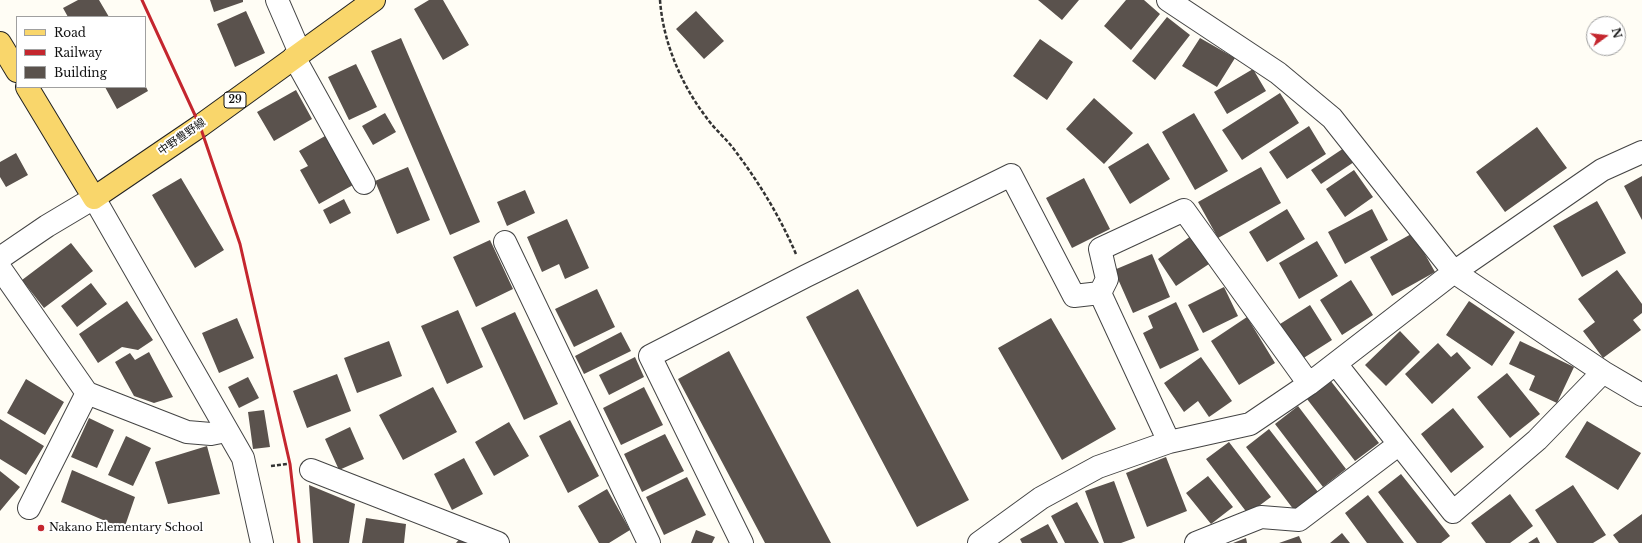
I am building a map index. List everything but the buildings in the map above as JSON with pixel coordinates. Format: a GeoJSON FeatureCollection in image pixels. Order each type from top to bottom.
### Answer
{"type":"FeatureCollection","features":[{"type":"Feature","properties":{"kind":"main road","name":"中野豊野線"},"geometry":{"type":"LineString","coordinates":[[94,198],[200,126],[366,2]]}},
{"type":"Feature","properties":{"kind":"main road"},"geometry":{"type":"LineString","coordinates":[[0,43],[16,69]]}},
{"type":"Feature","properties":{"kind":"main road"},"geometry":{"type":"LineString","coordinates":[[28,88],[94,198]]}},
{"type":"Feature","properties":{"kind":"street"},"geometry":{"type":"LineString","coordinates":[[277,0],[297,55],[364,183]]}},
{"type":"Feature","properties":{"kind":"street"},"geometry":{"type":"LineString","coordinates":[[1168,0],[1278,73],[1332,118],[1454,272],[1603,372],[1642,395]]}},
{"type":"Feature","properties":{"kind":"street"},"geometry":{"type":"LineString","coordinates":[[979,543],[1005,536],[1041,498],[1098,467],[1169,442],[1250,424],[1336,364],[1454,272],[1602,170],[1642,152]]}},
{"type":"Feature","properties":{"kind":"street"},"geometry":{"type":"LineString","coordinates":[[742,543],[650,356],[806,276],[1011,175],[1074,296],[1100,293]]}},
{"type":"Feature","properties":{"kind":"street"},"geometry":{"type":"LineString","coordinates":[[0,258],[47,226],[94,198],[226,431],[243,458],[262,543]]}},
{"type":"Feature","properties":{"kind":"street"},"geometry":{"type":"LineString","coordinates":[[1100,293],[1107,279],[1100,249],[1184,210],[1309,384]]}},
{"type":"Feature","properties":{"kind":"street"},"geometry":{"type":"LineString","coordinates":[[505,242],[649,543]]}},
{"type":"Feature","properties":{"kind":"street"},"geometry":{"type":"LineString","coordinates":[[0,268],[87,393],[188,432],[211,434],[226,431]]}},
{"type":"Feature","properties":{"kind":"street"},"geometry":{"type":"LineString","coordinates":[[1100,293],[1169,442]]}},
{"type":"Feature","properties":{"kind":"street"},"geometry":{"type":"LineString","coordinates":[[1336,364],[1398,445],[1453,512],[1537,440],[1603,372]]}},
{"type":"Feature","properties":{"kind":"street"},"geometry":{"type":"LineString","coordinates":[[29,508],[87,393]]}},
{"type":"Feature","properties":{"kind":"street"},"geometry":{"type":"LineString","coordinates":[[1196,543],[1261,517],[1299,520],[1398,445]]}},
{"type":"Feature","properties":{"kind":"street"},"geometry":{"type":"LineString","coordinates":[[311,470],[498,543]]}},
{"type":"Feature","properties":{"kind":"path"},"geometry":{"type":"LineString","coordinates":[[660,0],[662,20],[672,55],[694,101],[735,150],[760,185],[781,220],[806,276]]}},
{"type":"Feature","properties":{"kind":"path"},"geometry":{"type":"LineString","coordinates":[[243,458],[265,466],[290,464],[311,470]]}},
{"type":"Feature","properties":{"kind":"railway"},"geometry":{"type":"LineString","coordinates":[[142,0],[200,126],[240,244],[290,464],[299,543]]}},
{"type":"Feature","properties":{"kind":"place","name":"Nakano Elementary School"},"geometry":{"type":"Point","coordinates":[41,528]}}]}
